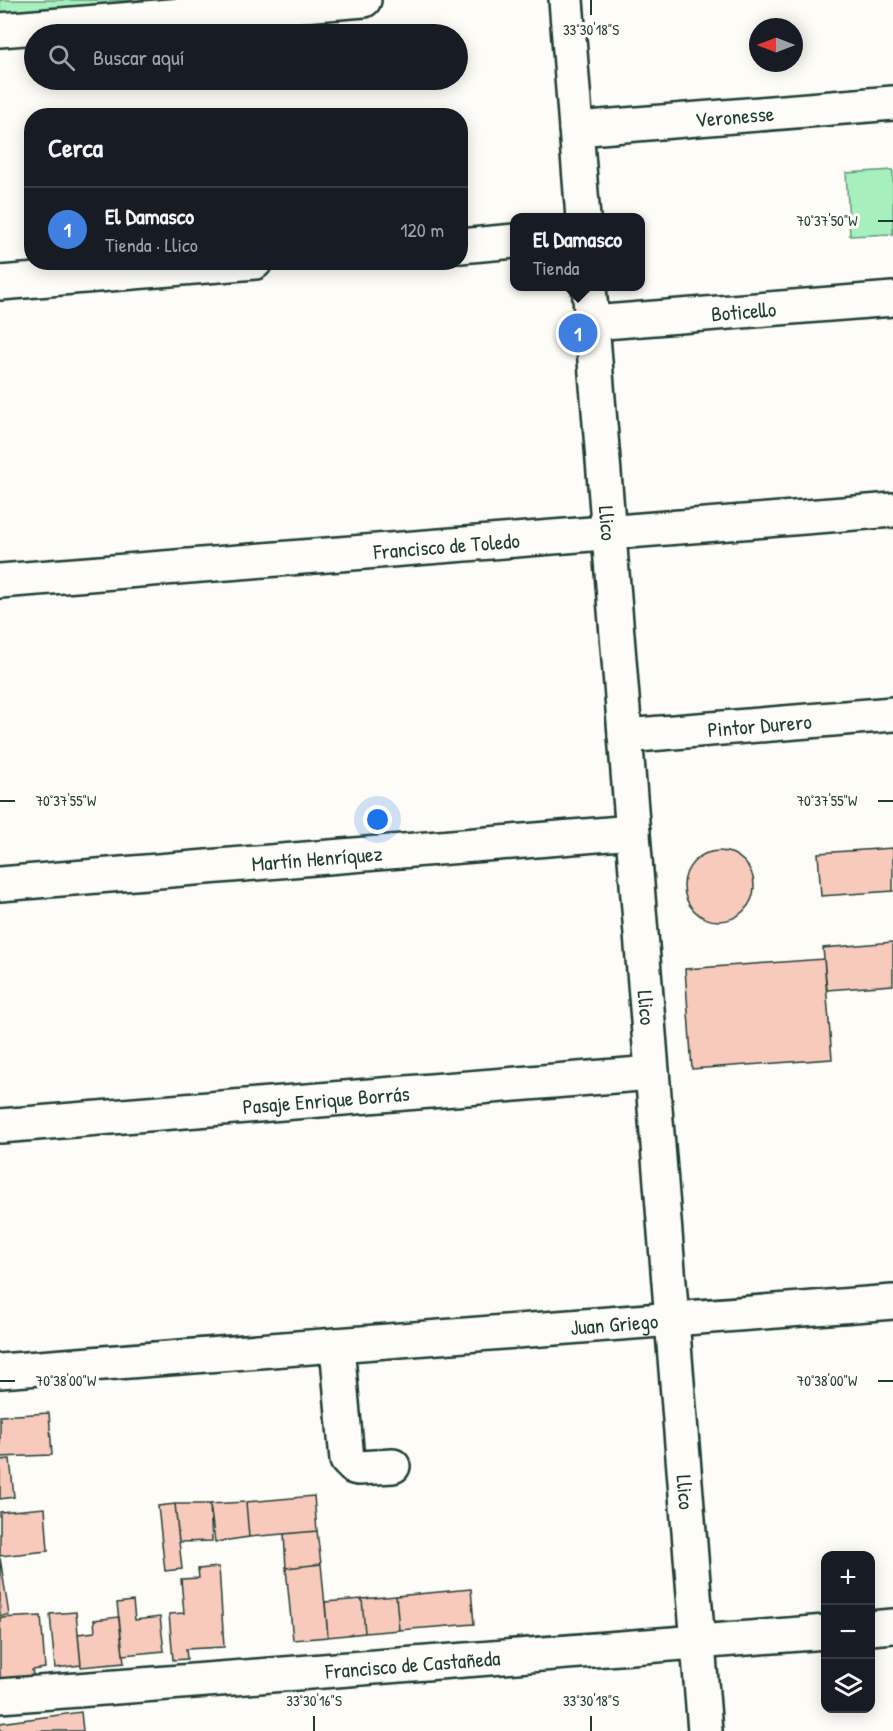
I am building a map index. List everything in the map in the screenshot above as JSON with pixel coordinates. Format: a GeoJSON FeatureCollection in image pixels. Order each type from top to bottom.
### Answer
{"type":"FeatureCollection","features":[{"type":"Feature","properties":{"kind":"street"},"geometry":{"type":"LineString","coordinates":[[73,24],[364,0]]}},
{"type":"Feature","properties":{"kind":"street"},"geometry":{"type":"LineString","coordinates":[[566,0],[583,213]]}},
{"type":"Feature","properties":{"kind":"street"},"geometry":{"type":"LineString","coordinates":[[0,30],[24,28]]}},
{"type":"Feature","properties":{"kind":"street","name":"Veronesse"},"geometry":{"type":"LineString","coordinates":[[576,129],[893,103]]}},
{"type":"Feature","properties":{"kind":"street"},"geometry":{"type":"LineString","coordinates":[[468,245],[510,241]]}},
{"type":"Feature","properties":{"kind":"street"},"geometry":{"type":"LineString","coordinates":[[0,284],[162,270]]}},
{"type":"Feature","properties":{"kind":"street","name":"Llico"},"geometry":{"type":"LineString","coordinates":[[589,291],[705,1731]]}},
{"type":"Feature","properties":{"kind":"street","name":"Boticello"},"geometry":{"type":"LineString","coordinates":[[592,323],[893,299]]}},
{"type":"Feature","properties":{"kind":"street","name":"Francisco de Toledo"},"geometry":{"type":"LineString","coordinates":[[0,580],[893,510]]}},
{"type":"Feature","properties":{"kind":"street","name":"Pintor Durero"},"geometry":{"type":"LineString","coordinates":[[625,736],[893,714]]}},
{"type":"Feature","properties":{"kind":"street","name":"Martín Henríquez"},"geometry":{"type":"LineString","coordinates":[[0,884],[633,832]]}},
{"type":"Feature","properties":{"kind":"street","name":"Pasaje Enrique Borrás"},"geometry":{"type":"LineString","coordinates":[[0,1126],[652,1073]]}},
{"type":"Feature","properties":{"kind":"street","name":"Juan Griego"},"geometry":{"type":"LineString","coordinates":[[0,1371],[893,1302]]}},
{"type":"Feature","properties":{"kind":"street"},"geometry":{"type":"LineString","coordinates":[[337,1345],[347,1460],[358,1468],[393,1466]]}},
{"type":"Feature","properties":{"kind":"street"},"geometry":{"type":"LineString","coordinates":[[875,1628],[893,1626]]}},
{"type":"Feature","properties":{"kind":"street","name":"Francisco de Castañeda"},"geometry":{"type":"LineString","coordinates":[[0,1696],[821,1632]]}},
{"type":"Feature","properties":{"kind":"green space"},"geometry":{"type":"Polygon","coordinates":[[[0,0],[199,0],[0,16],[0,0]]]}},
{"type":"Feature","properties":{"kind":"green space"},"geometry":{"type":"Polygon","coordinates":[[[893,170],[893,234],[850,236],[846,173],[893,170]]]}},
{"type":"Feature","properties":{"kind":"building"},"geometry":{"type":"Polygon","coordinates":[[[893,848],[893,891],[821,896],[818,853],[893,848]]]}},
{"type":"Feature","properties":{"kind":"building"},"geometry":{"type":"Polygon","coordinates":[[[719,851],[732,854],[744,861],[751,873],[754,886],[751,899],[744,911],[732,918],[719,921],[706,918],[694,911],[687,899],[684,886],[687,873],[694,861],[706,854],[719,851]]]}},
{"type":"Feature","properties":{"kind":"building"},"geometry":{"type":"Polygon","coordinates":[[[893,942],[893,985],[827,990],[823,948],[893,942]]]}},
{"type":"Feature","properties":{"kind":"building"},"geometry":{"type":"Polygon","coordinates":[[[824,959],[832,1059],[692,1069],[685,969],[824,959]]]}},
{"type":"Feature","properties":{"kind":"building"},"geometry":{"type":"Polygon","coordinates":[[[49,1413],[52,1455],[0,1457],[0,1416],[49,1413]]]}},
{"type":"Feature","properties":{"kind":"building"},"geometry":{"type":"Polygon","coordinates":[[[10,1459],[14,1497],[0,1499],[0,1460],[10,1459]]]}},
{"type":"Feature","properties":{"kind":"building"},"geometry":{"type":"Polygon","coordinates":[[[314,1496],[317,1531],[249,1537],[246,1502],[314,1496]]]}},
{"type":"Feature","properties":{"kind":"building"},"geometry":{"type":"Polygon","coordinates":[[[246,1502],[249,1537],[215,1542],[210,1504],[246,1502]]]}},
{"type":"Feature","properties":{"kind":"building"},"geometry":{"type":"Polygon","coordinates":[[[175,1504],[182,1569],[165,1571],[158,1506],[175,1504]]]}},
{"type":"Feature","properties":{"kind":"building"},"geometry":{"type":"Polygon","coordinates":[[[175,1504],[210,1504],[212,1541],[179,1542],[175,1504]]]}},
{"type":"Feature","properties":{"kind":"building"},"geometry":{"type":"Polygon","coordinates":[[[45,1508],[48,1551],[0,1556],[0,1512],[45,1508]]]}},
{"type":"Feature","properties":{"kind":"building"},"geometry":{"type":"Polygon","coordinates":[[[317,1531],[321,1564],[286,1568],[284,1534],[317,1531]]]}},
{"type":"Feature","properties":{"kind":"building"},"geometry":{"type":"Polygon","coordinates":[[[0,1558],[9,1615],[0,1616],[0,1558]]]}},
{"type":"Feature","properties":{"kind":"building"},"geometry":{"type":"Polygon","coordinates":[[[321,1564],[328,1637],[293,1640],[286,1568],[321,1564]]]}},
{"type":"Feature","properties":{"kind":"building"},"geometry":{"type":"Polygon","coordinates":[[[219,1567],[224,1647],[186,1649],[187,1659],[173,1660],[169,1614],[184,1613],[181,1579],[199,1578],[198,1569],[219,1567]]]}},
{"type":"Feature","properties":{"kind":"building"},"geometry":{"type":"Polygon","coordinates":[[[471,1589],[474,1624],[399,1630],[396,1596],[471,1589]]]}},
{"type":"Feature","properties":{"kind":"building"},"geometry":{"type":"Polygon","coordinates":[[[396,1596],[399,1630],[365,1633],[362,1599],[396,1596]]]}},
{"type":"Feature","properties":{"kind":"building"},"geometry":{"type":"Polygon","coordinates":[[[362,1599],[365,1633],[328,1637],[325,1602],[362,1599]]]}},
{"type":"Feature","properties":{"kind":"building"},"geometry":{"type":"Polygon","coordinates":[[[133,1601],[135,1620],[160,1617],[164,1651],[123,1655],[117,1603],[133,1601]]]}},
{"type":"Feature","properties":{"kind":"building"},"geometry":{"type":"Polygon","coordinates":[[[76,1612],[81,1665],[55,1668],[50,1614],[76,1612]]]}},
{"type":"Feature","properties":{"kind":"building"},"geometry":{"type":"Polygon","coordinates":[[[41,1616],[45,1668],[32,1670],[35,1683],[0,1685],[0,1618],[41,1616]]]}},
{"type":"Feature","properties":{"kind":"building"},"geometry":{"type":"Polygon","coordinates":[[[119,1617],[124,1663],[81,1667],[78,1634],[95,1632],[94,1620],[119,1617]]]}},
{"type":"Feature","properties":{"kind":"building"},"geometry":{"type":"Polygon","coordinates":[[[81,1712],[83,1731],[0,1731],[0,1723],[81,1712]]]}},
{"type":"Feature","properties":{"kind":"place","name":"El Damasco"},"geometry":{"type":"Point","coordinates":[578,333]}}]}
